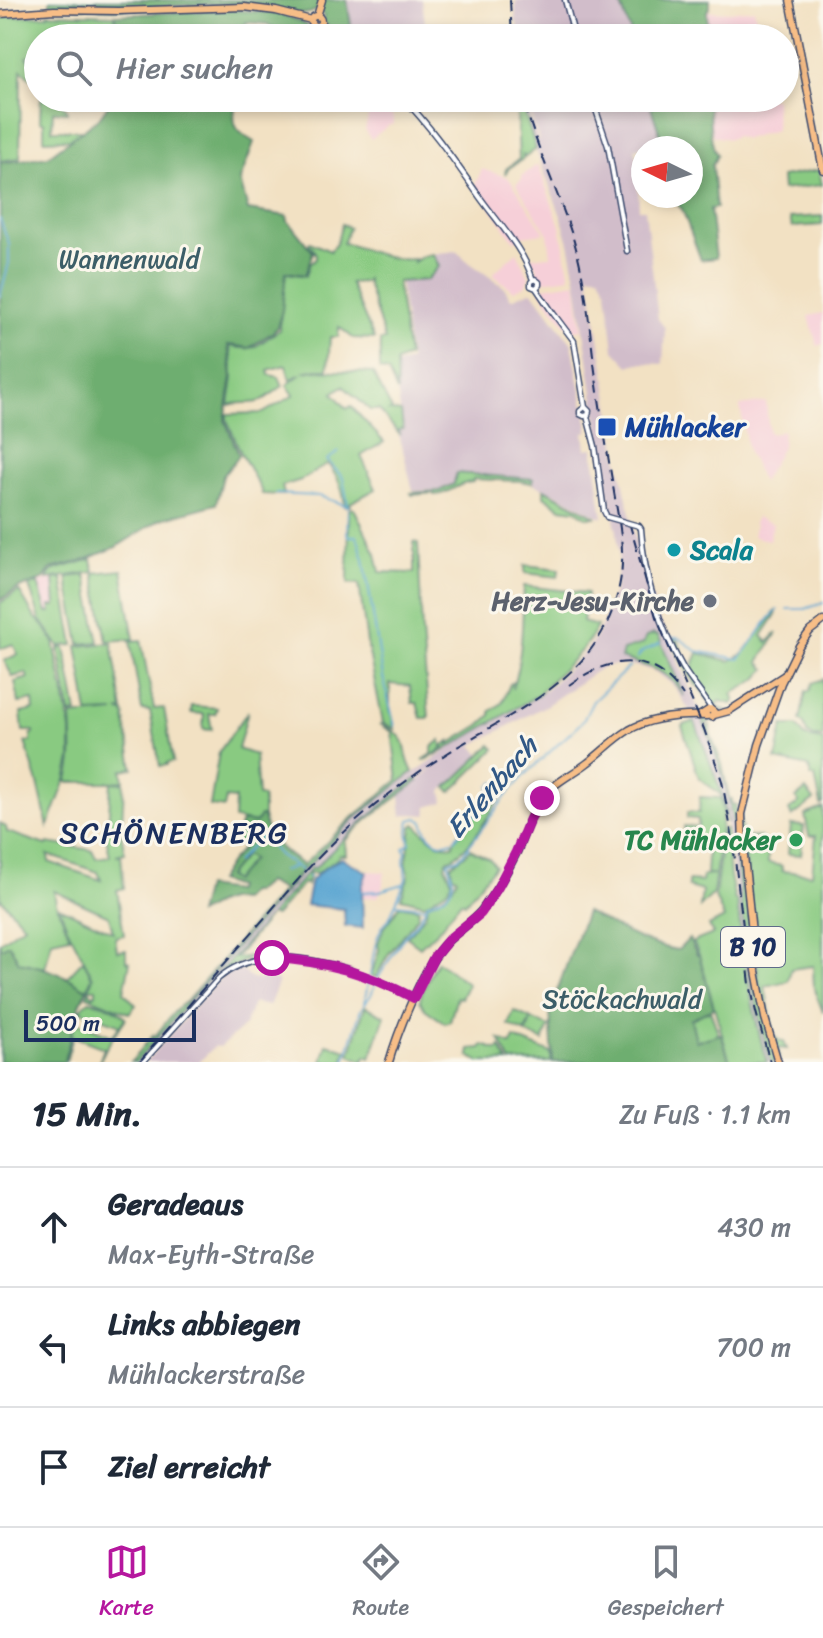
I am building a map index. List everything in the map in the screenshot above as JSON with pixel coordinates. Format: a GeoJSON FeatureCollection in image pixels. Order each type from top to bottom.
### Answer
{"type":"FeatureCollection","features":[{"type":"Feature","properties":{"kind":"main road"},"geometry":{"type":"LineString","coordinates":[[314,18],[322,0]]}},
{"type":"Feature","properties":{"kind":"main road"},"geometry":{"type":"LineString","coordinates":[[790,0],[795,24]]}},
{"type":"Feature","properties":{"kind":"main road"},"geometry":{"type":"LineString","coordinates":[[0,14],[54,10],[244,7],[321,18],[320,24]]}},
{"type":"Feature","properties":{"kind":"main road"},"geometry":{"type":"LineString","coordinates":[[799,46],[823,170]]}},
{"type":"Feature","properties":{"kind":"main road","name":"B 10"},"geometry":{"type":"LineString","coordinates":[[778,1062],[756,971],[742,829],[744,803],[780,683],[799,648],[823,623]]}},
{"type":"Feature","properties":{"kind":"main road","name":"B 10"},"geometry":{"type":"LineString","coordinates":[[780,683],[799,648]]}},
{"type":"Feature","properties":{"kind":"main road"},"geometry":{"type":"LineString","coordinates":[[389,1062],[434,957],[449,939],[481,913],[498,887],[542,798],[630,730],[656,720],[725,713],[780,683]]}},
{"type":"Feature","properties":{"kind":"street"},"geometry":{"type":"LineString","coordinates":[[565,0],[571,24]]}},
{"type":"Feature","properties":{"kind":"street"},"geometry":{"type":"LineString","coordinates":[[416,112],[457,163],[523,257],[533,280],[539,282],[536,288],[574,341],[585,407],[580,412],[582,416],[587,416],[593,436],[604,511],[607,517],[640,527],[643,561],[664,627],[683,669],[705,700],[708,713]]}},
{"type":"Feature","properties":{"kind":"street"},"geometry":{"type":"LineString","coordinates":[[597,112],[605,135],[627,251]]}},
{"type":"Feature","properties":{"kind":"street"},"geometry":{"type":"LineString","coordinates":[[143,1062],[219,978],[232,968],[254,959],[293,959],[330,965],[378,980],[414,998]]}},
{"type":"Feature","properties":{"kind":"shaded area"},"geometry":{"type":"Polygon","coordinates":[[[347,0],[422,0],[425,24],[351,24],[347,0]]]}},
{"type":"Feature","properties":{"kind":"shaded area"},"geometry":{"type":"Polygon","coordinates":[[[516,0],[619,0],[628,24],[517,24],[516,0]]]}},
{"type":"Feature","properties":{"kind":"shaded area"},"geometry":{"type":"Polygon","coordinates":[[[754,9],[757,24],[707,24],[707,11],[754,9]]]}},
{"type":"Feature","properties":{"kind":"shaded area"},"geometry":{"type":"Polygon","coordinates":[[[369,112],[391,114],[393,125],[371,139],[365,130],[369,112]]]}},
{"type":"Feature","properties":{"kind":"shaded area"},"geometry":{"type":"Polygon","coordinates":[[[524,112],[529,112],[538,141],[530,112],[653,112],[660,136],[631,136],[631,208],[645,209],[658,319],[665,328],[663,364],[638,363],[629,366],[614,350],[607,290],[600,275],[589,275],[619,462],[638,551],[658,616],[707,728],[727,792],[751,984],[771,1062],[767,1062],[760,1039],[748,985],[724,800],[716,777],[688,708],[674,686],[651,670],[627,664],[596,671],[547,705],[473,745],[480,754],[442,791],[444,802],[427,807],[427,815],[402,816],[400,795],[435,767],[374,811],[314,870],[311,868],[141,1062],[136,1062],[334,839],[412,774],[545,691],[586,651],[603,623],[616,586],[619,554],[569,243],[524,112]],[[658,635],[643,644],[632,646],[621,658],[644,664],[660,671],[681,690],[658,635]]]}},
{"type":"Feature","properties":{"kind":"shaded area"},"geometry":{"type":"Polygon","coordinates":[[[709,112],[775,112],[776,130],[744,139],[736,136],[729,139],[713,136],[709,112]]]}},
{"type":"Feature","properties":{"kind":"shaded area"},"geometry":{"type":"Polygon","coordinates":[[[538,164],[560,226],[570,277],[543,281],[534,274],[538,268],[530,257],[551,256],[548,234],[516,184],[538,164]]]}},
{"type":"Feature","properties":{"kind":"shaded area"},"geometry":{"type":"Polygon","coordinates":[[[482,169],[507,177],[512,182],[545,233],[521,236],[514,241],[475,185],[482,169]]]}},
{"type":"Feature","properties":{"kind":"shaded area"},"geometry":{"type":"Polygon","coordinates":[[[456,251],[504,287],[511,299],[531,291],[534,293],[572,344],[588,427],[588,431],[584,432],[586,449],[593,448],[603,518],[533,484],[532,479],[456,473],[454,483],[439,490],[413,491],[398,430],[403,429],[396,365],[410,361],[400,282],[427,280],[439,266],[433,254],[456,251]]]}},
{"type":"Feature","properties":{"kind":"shaded area"},"geometry":{"type":"Polygon","coordinates":[[[517,252],[529,277],[525,286],[514,291],[492,274],[517,252]]]}},
{"type":"Feature","properties":{"kind":"shaded area"},"geometry":{"type":"Polygon","coordinates":[[[576,282],[582,329],[571,331],[541,292],[543,287],[576,282]]]}},
{"type":"Feature","properties":{"kind":"shaded area"},"geometry":{"type":"Polygon","coordinates":[[[823,313],[823,344],[817,346],[809,316],[823,313]]]}},
{"type":"Feature","properties":{"kind":"shaded area"},"geometry":{"type":"Polygon","coordinates":[[[766,402],[769,432],[772,434],[783,430],[782,447],[762,482],[748,452],[740,406],[766,402]]]}},
{"type":"Feature","properties":{"kind":"shaded area"},"geometry":{"type":"Polygon","coordinates":[[[756,517],[773,524],[769,540],[754,537],[756,517]]]}},
{"type":"Feature","properties":{"kind":"shaded area"},"geometry":{"type":"Polygon","coordinates":[[[54,579],[57,606],[47,613],[38,583],[54,579]]]}},
{"type":"Feature","properties":{"kind":"shaded area"},"geometry":{"type":"Polygon","coordinates":[[[367,871],[385,872],[378,897],[363,898],[362,887],[367,871]]]}},
{"type":"Feature","properties":{"kind":"shaded area"},"geometry":{"type":"Polygon","coordinates":[[[238,967],[251,979],[279,981],[269,1006],[253,1003],[244,1026],[220,1047],[215,1046],[199,1062],[146,1062],[220,979],[238,967]]]}},
{"type":"Feature","properties":{"kind":"green space"},"geometry":{"type":"Polygon","coordinates":[[[50,0],[97,0],[96,8],[50,7],[50,0]]]}},
{"type":"Feature","properties":{"kind":"green space"},"geometry":{"type":"Polygon","coordinates":[[[97,0],[347,0],[351,24],[325,24],[323,14],[316,10],[304,14],[261,6],[225,4],[96,8],[97,0]]]}},
{"type":"Feature","properties":{"kind":"green space"},"geometry":{"type":"Polygon","coordinates":[[[619,0],[710,0],[707,24],[628,24],[619,0]]]}},
{"type":"Feature","properties":{"kind":"green space"},"geometry":{"type":"Polygon","coordinates":[[[228,10],[264,12],[305,24],[117,24],[115,15],[228,10]]]}},
{"type":"Feature","properties":{"kind":"green space"},"geometry":{"type":"Polygon","coordinates":[[[115,15],[117,24],[24,24],[20,158],[0,161],[0,16],[115,15]]]}},
{"type":"Feature","properties":{"kind":"green space"},"geometry":{"type":"Polygon","coordinates":[[[40,112],[53,112],[52,130],[82,130],[70,139],[44,140],[44,122],[40,121],[40,112]]]}},
{"type":"Feature","properties":{"kind":"green space","name":"Wannenwald"},"geometry":{"type":"Polygon","coordinates":[[[103,112],[234,112],[237,129],[254,142],[240,180],[248,210],[287,216],[313,252],[305,275],[286,272],[282,311],[273,332],[249,348],[228,345],[232,378],[225,420],[239,455],[223,476],[216,504],[161,519],[116,547],[83,561],[51,569],[43,580],[19,588],[0,600],[0,163],[48,156],[103,112]]]}},
{"type":"Feature","properties":{"kind":"green space"},"geometry":{"type":"Polygon","coordinates":[[[517,112],[524,112],[536,149],[524,158],[523,154],[523,159],[505,174],[506,169],[519,159],[517,112]]]}},
{"type":"Feature","properties":{"kind":"green space"},"geometry":{"type":"Polygon","coordinates":[[[653,112],[709,112],[711,136],[717,155],[712,166],[716,208],[710,209],[716,258],[701,260],[682,209],[703,208],[703,136],[660,136],[653,112]]]}},
{"type":"Feature","properties":{"kind":"green space"},"geometry":{"type":"Polygon","coordinates":[[[819,170],[822,185],[782,190],[781,177],[819,170]]]}},
{"type":"Feature","properties":{"kind":"green space"},"geometry":{"type":"Polygon","coordinates":[[[822,216],[822,225],[792,227],[790,218],[822,216]]]}},
{"type":"Feature","properties":{"kind":"green space"},"geometry":{"type":"Polygon","coordinates":[[[342,224],[349,228],[343,243],[387,257],[415,259],[414,262],[433,254],[439,266],[427,280],[397,282],[408,357],[396,362],[397,392],[388,372],[380,370],[380,341],[385,340],[367,279],[365,282],[350,283],[374,339],[353,338],[339,327],[338,337],[330,337],[328,369],[303,372],[373,373],[390,411],[401,412],[403,429],[398,430],[400,435],[379,410],[370,410],[343,386],[333,393],[347,409],[351,406],[384,442],[361,456],[376,489],[350,503],[351,506],[345,506],[340,484],[328,464],[301,480],[282,486],[284,495],[262,494],[227,420],[227,414],[263,413],[294,395],[287,385],[301,374],[290,380],[286,365],[268,370],[269,375],[279,377],[283,386],[271,395],[258,402],[229,405],[233,378],[230,346],[251,348],[279,330],[286,273],[306,276],[310,263],[316,257],[310,242],[330,251],[336,244],[342,224]]]}},
{"type":"Feature","properties":{"kind":"green space"},"geometry":{"type":"Polygon","coordinates":[[[456,473],[533,479],[532,483],[473,479],[473,482],[440,494],[411,493],[439,491],[454,484],[456,473]]]}},
{"type":"Feature","properties":{"kind":"green space"},"geometry":{"type":"Polygon","coordinates":[[[544,489],[597,517],[586,517],[576,510],[561,508],[544,496],[544,489]]]}},
{"type":"Feature","properties":{"kind":"green space"},"geometry":{"type":"Polygon","coordinates":[[[354,508],[376,554],[380,572],[414,573],[414,542],[418,543],[429,718],[421,718],[417,703],[412,703],[410,686],[390,684],[390,707],[395,729],[383,723],[359,584],[348,583],[349,509],[354,508]]]}},
{"type":"Feature","properties":{"kind":"green space"},"geometry":{"type":"Polygon","coordinates":[[[92,559],[94,572],[47,579],[54,570],[92,559]]]}},
{"type":"Feature","properties":{"kind":"green space"},"geometry":{"type":"Polygon","coordinates":[[[525,565],[559,569],[558,577],[525,573],[525,565]]]}},
{"type":"Feature","properties":{"kind":"green space"},"geometry":{"type":"Polygon","coordinates":[[[122,570],[134,639],[107,641],[94,573],[122,570]]]}},
{"type":"Feature","properties":{"kind":"green space"},"geometry":{"type":"Polygon","coordinates":[[[86,575],[99,642],[80,644],[67,577],[86,575]]]}},
{"type":"Feature","properties":{"kind":"green space"},"geometry":{"type":"Polygon","coordinates":[[[62,578],[74,645],[59,646],[40,619],[29,586],[38,583],[47,613],[51,612],[50,606],[56,606],[54,579],[62,578]]]}},
{"type":"Feature","properties":{"kind":"green space"},"geometry":{"type":"Polygon","coordinates":[[[524,586],[587,593],[583,622],[597,626],[592,636],[538,695],[435,756],[445,746],[423,760],[432,754],[432,747],[441,740],[442,746],[450,741],[449,744],[480,725],[502,703],[513,682],[512,689],[520,651],[524,586]]]}},
{"type":"Feature","properties":{"kind":"green space"},"geometry":{"type":"Polygon","coordinates":[[[19,591],[54,642],[71,730],[71,759],[48,827],[25,742],[31,742],[34,731],[23,731],[21,713],[34,710],[33,700],[19,703],[15,682],[28,678],[26,673],[13,677],[4,661],[18,654],[13,644],[0,649],[0,603],[19,591]]]}},
{"type":"Feature","properties":{"kind":"green space"},"geometry":{"type":"Polygon","coordinates":[[[776,611],[762,636],[768,642],[777,633],[759,662],[766,669],[756,680],[732,694],[735,700],[732,704],[720,701],[716,707],[725,711],[714,709],[689,675],[672,639],[678,641],[691,670],[698,653],[730,661],[743,654],[776,611]]]}},
{"type":"Feature","properties":{"kind":"green space"},"geometry":{"type":"Polygon","coordinates":[[[658,635],[684,696],[664,674],[621,658],[623,650],[643,644],[646,637],[658,635]]]}},
{"type":"Feature","properties":{"kind":"green space"},"geometry":{"type":"Polygon","coordinates":[[[141,640],[154,709],[164,708],[173,762],[167,765],[160,766],[150,711],[142,710],[130,641],[141,640]]]}},
{"type":"Feature","properties":{"kind":"green space"},"geometry":{"type":"Polygon","coordinates":[[[112,643],[123,710],[118,711],[124,712],[133,768],[122,770],[124,781],[112,782],[124,783],[120,828],[125,853],[116,855],[121,855],[124,888],[117,890],[124,935],[115,937],[117,951],[126,950],[126,961],[130,962],[124,992],[136,1005],[129,1013],[87,996],[89,990],[93,996],[96,993],[96,989],[89,989],[93,977],[59,907],[113,932],[109,916],[54,891],[56,903],[70,936],[52,940],[45,968],[19,962],[9,944],[0,949],[0,942],[24,925],[0,900],[0,823],[7,832],[42,844],[92,850],[96,858],[110,856],[104,828],[108,827],[111,782],[67,782],[72,758],[71,716],[115,712],[88,713],[77,646],[112,643]],[[48,855],[49,862],[101,880],[98,872],[48,855]]]}},
{"type":"Feature","properties":{"kind":"green space"},"geometry":{"type":"Polygon","coordinates":[[[59,648],[65,648],[77,713],[70,714],[59,648]]]}},
{"type":"Feature","properties":{"kind":"green space"},"geometry":{"type":"Polygon","coordinates":[[[823,679],[823,737],[814,737],[807,733],[800,721],[806,691],[809,692],[813,683],[823,679]]]}},
{"type":"Feature","properties":{"kind":"green space"},"geometry":{"type":"Polygon","coordinates":[[[192,706],[217,708],[215,714],[209,714],[212,730],[203,729],[204,714],[191,713],[192,706]]]}},
{"type":"Feature","properties":{"kind":"green space"},"geometry":{"type":"Polygon","coordinates":[[[248,711],[238,749],[255,755],[258,796],[263,797],[263,816],[256,823],[234,819],[235,799],[226,798],[224,808],[210,806],[219,752],[248,711]]]}},
{"type":"Feature","properties":{"kind":"green space"},"geometry":{"type":"Polygon","coordinates":[[[719,717],[706,724],[710,726],[722,764],[729,799],[732,799],[731,804],[736,805],[735,811],[740,812],[752,953],[776,1062],[771,1062],[751,978],[729,801],[702,719],[710,721],[719,717]]]}},
{"type":"Feature","properties":{"kind":"green space"},"geometry":{"type":"Polygon","coordinates":[[[695,722],[724,800],[727,823],[721,795],[699,778],[682,726],[695,722]]]}},
{"type":"Feature","properties":{"kind":"green space"},"geometry":{"type":"Polygon","coordinates":[[[380,724],[391,730],[402,739],[413,772],[353,820],[305,869],[303,865],[350,820],[398,780],[392,732],[380,724]]]}},
{"type":"Feature","properties":{"kind":"green space"},"geometry":{"type":"Polygon","coordinates":[[[783,726],[797,726],[805,737],[823,740],[821,805],[815,777],[811,777],[809,767],[776,760],[783,726]]]}},
{"type":"Feature","properties":{"kind":"green space"},"geometry":{"type":"Polygon","coordinates":[[[491,745],[495,749],[451,792],[447,787],[491,745]]]}},
{"type":"Feature","properties":{"kind":"green space"},"geometry":{"type":"Polygon","coordinates":[[[416,779],[418,781],[353,832],[345,841],[346,855],[339,855],[315,874],[308,872],[350,833],[416,779]]]}},
{"type":"Feature","properties":{"kind":"green space"},"geometry":{"type":"Polygon","coordinates":[[[491,790],[499,799],[489,815],[463,850],[447,860],[445,866],[452,881],[449,888],[425,904],[401,898],[409,875],[406,865],[412,827],[415,824],[436,842],[453,845],[491,790]]]}},
{"type":"Feature","properties":{"kind":"green space","name":"TC Mühlacker"},"geometry":{"type":"Polygon","coordinates":[[[806,790],[814,800],[792,817],[789,810],[799,803],[796,798],[806,790]]]}},
{"type":"Feature","properties":{"kind":"green space"},"geometry":{"type":"Polygon","coordinates":[[[700,797],[720,798],[723,811],[713,894],[700,907],[702,891],[688,887],[688,881],[702,882],[703,875],[714,874],[706,874],[708,841],[698,836],[698,832],[684,831],[684,826],[698,827],[698,819],[687,818],[687,812],[699,813],[700,797]]]}},
{"type":"Feature","properties":{"kind":"green space"},"geometry":{"type":"Polygon","coordinates":[[[823,808],[823,1012],[814,989],[813,966],[791,969],[788,981],[765,986],[774,1035],[784,1042],[787,1049],[778,1048],[779,1055],[775,1050],[759,981],[744,844],[746,837],[760,837],[768,845],[768,863],[782,866],[782,871],[812,874],[816,836],[809,836],[805,815],[823,808]]]}},
{"type":"Feature","properties":{"kind":"green space"},"geometry":{"type":"Polygon","coordinates":[[[263,816],[272,838],[304,869],[284,891],[267,882],[242,900],[224,901],[198,914],[205,887],[235,891],[236,887],[218,881],[243,848],[235,841],[241,821],[256,823],[263,816]],[[245,855],[227,876],[234,881],[252,859],[245,855]]]}},
{"type":"Feature","properties":{"kind":"green space","name":"TC Mühlacker"},"geometry":{"type":"Polygon","coordinates":[[[791,825],[804,826],[801,855],[788,854],[791,825]]]}},
{"type":"Feature","properties":{"kind":"green space"},"geometry":{"type":"Polygon","coordinates":[[[723,829],[726,829],[730,876],[737,901],[748,982],[767,1062],[730,1062],[693,942],[713,934],[709,926],[724,918],[715,897],[723,829]]]}},
{"type":"Feature","properties":{"kind":"green space"},"geometry":{"type":"Polygon","coordinates":[[[470,849],[490,859],[495,866],[465,903],[461,901],[446,922],[420,947],[407,937],[425,915],[428,904],[452,888],[457,878],[452,874],[451,865],[470,849]]]}},
{"type":"Feature","properties":{"kind":"green space"},"geometry":{"type":"Polygon","coordinates":[[[245,854],[252,859],[234,881],[227,876],[245,854]]]}},
{"type":"Feature","properties":{"kind":"green space"},"geometry":{"type":"Polygon","coordinates":[[[302,872],[136,1062],[131,1062],[282,891],[302,872]]]}},
{"type":"Feature","properties":{"kind":"green space"},"geometry":{"type":"Polygon","coordinates":[[[307,873],[307,885],[302,884],[275,916],[270,915],[307,873]]]}},
{"type":"Feature","properties":{"kind":"green space"},"geometry":{"type":"Polygon","coordinates":[[[400,905],[419,909],[418,916],[388,955],[376,977],[371,976],[383,930],[400,905]]]}},
{"type":"Feature","properties":{"kind":"green space","name":"Stöckachwald"},"geometry":{"type":"Polygon","coordinates":[[[586,912],[631,935],[666,948],[678,950],[689,939],[699,955],[714,1008],[691,1019],[696,1041],[721,1034],[730,1062],[553,1062],[550,1010],[586,912]]]}},
{"type":"Feature","properties":{"kind":"green space"},"geometry":{"type":"Polygon","coordinates":[[[269,917],[235,958],[252,958],[218,976],[141,1062],[269,917]]]}},
{"type":"Feature","properties":{"kind":"green space"},"geometry":{"type":"Polygon","coordinates":[[[9,944],[19,962],[53,971],[87,989],[77,1012],[64,1062],[0,1062],[0,949],[9,944]]]}},
{"type":"Feature","properties":{"kind":"green space"},"geometry":{"type":"Polygon","coordinates":[[[83,960],[92,977],[87,989],[67,977],[83,960]]]}},
{"type":"Feature","properties":{"kind":"green space"},"geometry":{"type":"Polygon","coordinates":[[[437,961],[466,982],[467,986],[461,998],[457,997],[450,1021],[445,1023],[425,1009],[420,1001],[437,961]]]}},
{"type":"Feature","properties":{"kind":"green space"},"geometry":{"type":"Polygon","coordinates":[[[303,962],[352,972],[352,974],[302,967],[303,962]]]}},
{"type":"Feature","properties":{"kind":"green space"},"geometry":{"type":"Polygon","coordinates":[[[89,1001],[99,1003],[126,1018],[99,1062],[104,1048],[73,1036],[66,1062],[79,1013],[77,1022],[112,1036],[120,1026],[81,1010],[89,1001]]]}},
{"type":"Feature","properties":{"kind":"green space"},"geometry":{"type":"Polygon","coordinates":[[[365,1006],[385,1016],[370,1058],[366,1056],[363,1061],[350,1055],[365,1006]]]}},
{"type":"Feature","properties":{"kind":"green space"},"geometry":{"type":"Polygon","coordinates":[[[710,1010],[719,1035],[696,1042],[691,1019],[710,1010]]]}},
{"type":"Feature","properties":{"kind":"green space"},"geometry":{"type":"Polygon","coordinates":[[[514,1011],[549,1027],[543,1041],[526,1033],[531,1020],[524,1032],[508,1025],[514,1011]]]}},
{"type":"Feature","properties":{"kind":"green space"},"geometry":{"type":"Polygon","coordinates":[[[514,1038],[551,1053],[551,1062],[511,1062],[499,1039],[511,1045],[514,1038]]]}},
{"type":"Feature","properties":{"kind":"green space"},"geometry":{"type":"Polygon","coordinates":[[[327,1044],[347,1050],[343,1062],[322,1062],[327,1044]]]}},
{"type":"Feature","properties":{"kind":"green space"},"geometry":{"type":"Polygon","coordinates":[[[483,1045],[498,1050],[500,1047],[508,1062],[480,1062],[469,1056],[470,1049],[483,1045]]]}},
{"type":"Feature","properties":{"kind":"water"},"geometry":{"type":"Polygon","coordinates":[[[342,858],[367,872],[362,887],[363,928],[345,926],[344,909],[306,905],[311,880],[342,858]]]}},
{"type":"Feature","properties":{"kind":"waterway"},"geometry":{"type":"LineString","coordinates":[[0,219],[9,244],[9,263],[0,296]]}},
{"type":"Feature","properties":{"kind":"waterway"},"geometry":{"type":"LineString","coordinates":[[276,494],[319,496],[348,506],[343,478],[327,460],[339,452]]}},
{"type":"Feature","properties":{"kind":"waterway"},"geometry":{"type":"LineString","coordinates":[[348,509],[347,534],[357,536],[364,559],[383,677],[395,727]]}},
{"type":"Feature","properties":{"kind":"waterway","name":"Erlenbach"},"geometry":{"type":"LineString","coordinates":[[788,609],[805,609],[823,603]]}},
{"type":"Feature","properties":{"kind":"waterway","name":"Erlenbach"},"geometry":{"type":"LineString","coordinates":[[672,638],[679,638],[697,651],[739,659],[778,610]]}},
{"type":"Feature","properties":{"kind":"waterway","name":"Erlenbach"},"geometry":{"type":"LineString","coordinates":[[637,658],[642,652],[661,643]]}},
{"type":"Feature","properties":{"kind":"waterway","name":"Erlenbach"},"geometry":{"type":"LineString","coordinates":[[378,978],[428,903],[445,896],[451,889],[453,880],[448,862],[464,853],[506,796],[583,721],[593,701],[629,667]]}},
{"type":"Feature","properties":{"kind":"waterway"},"geometry":{"type":"LineString","coordinates":[[492,784],[496,782]]}},
{"type":"Feature","properties":{"kind":"waterway"},"geometry":{"type":"LineString","coordinates":[[455,839],[478,811],[490,786]]}},
{"type":"Feature","properties":{"kind":"waterway"},"geometry":{"type":"LineString","coordinates":[[370,975],[377,937],[389,919],[406,879],[404,848],[410,843],[410,820],[417,818],[423,821],[429,835],[437,841],[452,841]]}},
{"type":"Feature","properties":{"kind":"waterway"},"geometry":{"type":"LineString","coordinates":[[250,835],[261,836]]}},
{"type":"Feature","properties":{"kind":"waterway"},"geometry":{"type":"LineString","coordinates":[[236,862],[262,836],[279,855],[301,870]]}},
{"type":"Feature","properties":{"kind":"waterway"},"geometry":{"type":"LineString","coordinates":[[282,871],[295,866]]}},
{"type":"Feature","properties":{"kind":"waterway"},"geometry":{"type":"LineString","coordinates":[[363,892],[403,884]]}},
{"type":"Feature","properties":{"kind":"waterway"},"geometry":{"type":"LineString","coordinates":[[397,904],[425,907]]}},
{"type":"Feature","properties":{"kind":"waterway"},"geometry":{"type":"LineString","coordinates":[[364,1003],[369,979]]}},
{"type":"Feature","properties":{"kind":"waterway","name":"Erlenbach"},"geometry":{"type":"LineString","coordinates":[[345,1062],[361,1009],[376,982]]}},
{"type":"Feature","properties":{"kind":"railway"},"geometry":{"type":"LineString","coordinates":[[510,0],[511,24]]}},
{"type":"Feature","properties":{"kind":"railway"},"geometry":{"type":"LineString","coordinates":[[139,1062],[336,840],[417,773],[554,686],[596,642],[611,615],[622,570],[622,546],[584,288],[572,235],[527,112]]}},
{"type":"Feature","properties":{"kind":"railway"},"geometry":{"type":"LineString","coordinates":[[629,522],[656,617],[704,729],[722,781],[732,835],[750,984],[770,1062]]}},
{"type":"Feature","properties":{"kind":"railway"},"geometry":{"type":"LineString","coordinates":[[569,685],[599,668],[630,662],[658,671],[683,696]]}},
{"type":"Feature","properties":{"kind":"place","name":"Mühlacker"},"geometry":{"type":"Point","coordinates":[607,427]}},
{"type":"Feature","properties":{"kind":"place","name":"Scala"},"geometry":{"type":"Point","coordinates":[674,550]}},
{"type":"Feature","properties":{"kind":"place","name":"Herz-Jesu-Kirche"},"geometry":{"type":"Point","coordinates":[710,601]}},
{"type":"Feature","properties":{"kind":"place","name":"TC Mühlacker"},"geometry":{"type":"Point","coordinates":[796,840]}},
{"type":"Feature","properties":{"kind":"district","name":"SCHÖNENBERG"},"geometry":{"type":"Point","coordinates":[174,833]}},
{"type":"Feature","properties":{"kind":"route"},"geometry":{"type":"LineString","coordinates":[[272,958],[347,969],[414,998],[434,957],[449,939],[481,913],[498,887],[542,798]]}}]}
